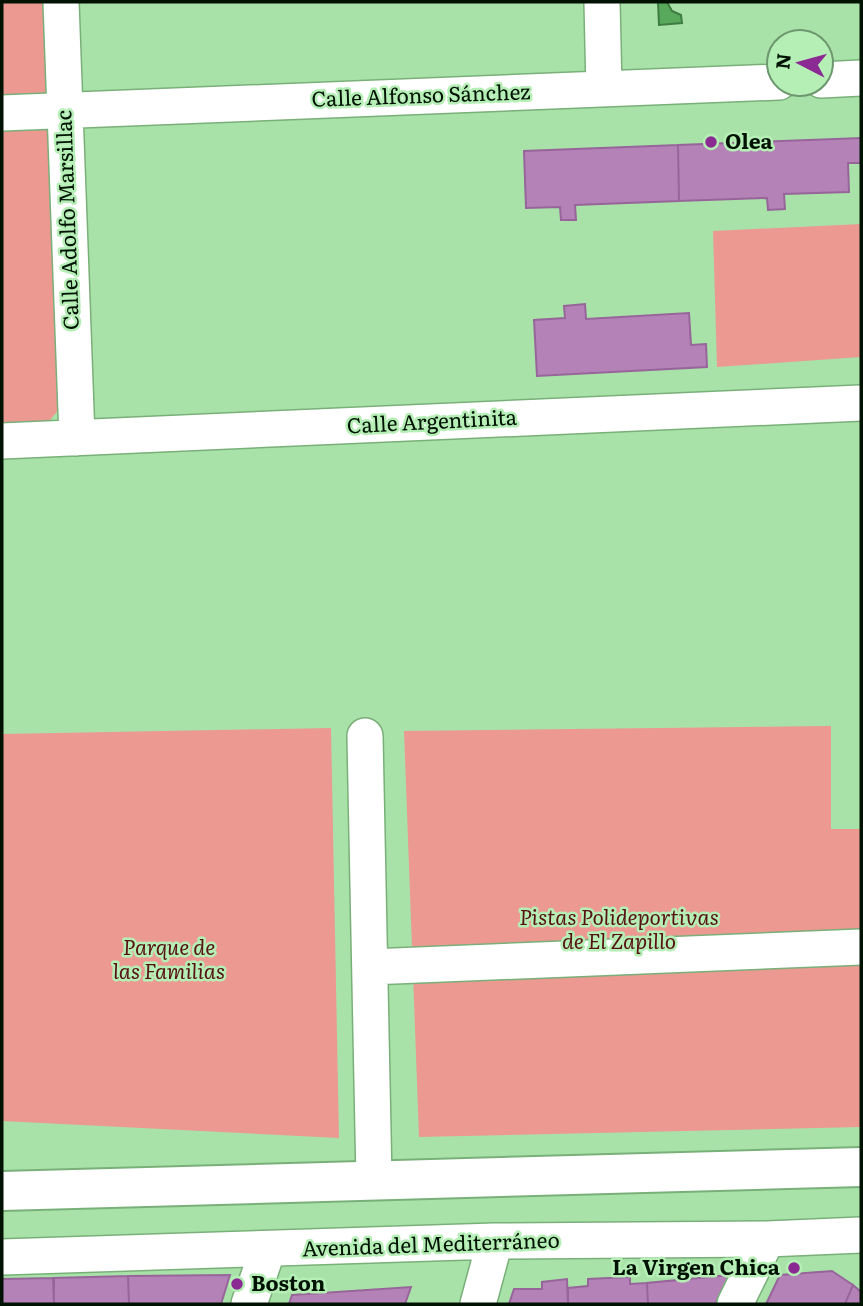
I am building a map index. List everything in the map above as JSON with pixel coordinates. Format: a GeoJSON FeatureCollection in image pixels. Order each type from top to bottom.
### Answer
{"type":"FeatureCollection","features":[{"type":"Feature","properties":{"kind":"main road"},"geometry":{"type":"LineString","coordinates":[[2,1191],[861,1167]]}},
{"type":"Feature","properties":{"kind":"street","name":"Calle Adolfo Marsillac"},"geometry":{"type":"LineString","coordinates":[[61,2],[78,438]]}},
{"type":"Feature","properties":{"kind":"street"},"geometry":{"type":"LineString","coordinates":[[602,2],[604,89]]}},
{"type":"Feature","properties":{"kind":"street"},"geometry":{"type":"LineString","coordinates":[[835,79],[861,78]]}},
{"type":"Feature","properties":{"kind":"street","name":"Calle Alfonso Sánchez"},"geometry":{"type":"LineString","coordinates":[[2,113],[765,83]]}},
{"type":"Feature","properties":{"kind":"street","name":"Calle Argentinita"},"geometry":{"type":"LineString","coordinates":[[2,441],[861,403]]}},
{"type":"Feature","properties":{"kind":"street"},"geometry":{"type":"LineString","coordinates":[[365,736],[374,1181]]}},
{"type":"Feature","properties":{"kind":"street"},"geometry":{"type":"LineString","coordinates":[[370,967],[861,947]]}},
{"type":"Feature","properties":{"kind":"street","name":"Avenida del Mediterráneo"},"geometry":{"type":"LineString","coordinates":[[2,1257],[495,1241],[767,1240],[861,1235]]}},
{"type":"Feature","properties":{"kind":"street"},"geometry":{"type":"LineString","coordinates":[[735,1304],[767,1240]]}},
{"type":"Feature","properties":{"kind":"street"},"geometry":{"type":"LineString","coordinates":[[478,1304],[495,1241]]}},
{"type":"Feature","properties":{"kind":"street"},"geometry":{"type":"LineString","coordinates":[[249,1304],[268,1249]]}},
{"type":"Feature","properties":{"kind":"green space"},"geometry":{"type":"Polygon","coordinates":[[[2,2],[50,2],[60,408],[46,425],[2,429],[2,2]]]}},
{"type":"Feature","properties":{"kind":"green space"},"geometry":{"type":"Polygon","coordinates":[[[861,224],[861,357],[717,367],[713,231],[861,224]]]}},
{"type":"Feature","properties":{"kind":"green space","name":"Pistas Polideportivas de El Zapillo"},"geometry":{"type":"Polygon","coordinates":[[[831,726],[831,829],[861,829],[861,1127],[419,1137],[404,731],[831,726]]]}},
{"type":"Feature","properties":{"kind":"green space","name":"Parque de las Familias"},"geometry":{"type":"Polygon","coordinates":[[[331,728],[339,1138],[2,1121],[2,734],[331,728]]]}},
{"type":"Feature","properties":{"kind":"shaded area"},"geometry":{"type":"Polygon","coordinates":[[[658,2],[667,2],[672,11],[681,15],[682,23],[659,25],[658,2]]]}},
{"type":"Feature","properties":{"kind":"building"},"geometry":{"type":"Polygon","coordinates":[[[861,138],[861,163],[848,163],[849,192],[784,194],[785,209],[768,210],[767,198],[679,201],[678,145],[861,138]]]}},
{"type":"Feature","properties":{"kind":"building"},"geometry":{"type":"Polygon","coordinates":[[[678,145],[679,201],[575,205],[576,220],[561,220],[560,207],[526,208],[524,151],[678,145]]]}},
{"type":"Feature","properties":{"kind":"building"},"geometry":{"type":"Polygon","coordinates":[[[585,304],[586,319],[689,313],[691,345],[706,344],[707,367],[537,376],[534,320],[565,318],[564,306],[585,304]]]}},
{"type":"Feature","properties":{"kind":"building"},"geometry":{"type":"Polygon","coordinates":[[[832,1271],[853,1285],[845,1304],[766,1304],[780,1275],[832,1271]]]}},
{"type":"Feature","properties":{"kind":"building"},"geometry":{"type":"Polygon","coordinates":[[[230,1275],[221,1304],[129,1304],[128,1276],[230,1275]]]}},
{"type":"Feature","properties":{"kind":"building"},"geometry":{"type":"Polygon","coordinates":[[[730,1275],[716,1304],[648,1304],[647,1283],[730,1275]]]}},
{"type":"Feature","properties":{"kind":"building"},"geometry":{"type":"Polygon","coordinates":[[[128,1276],[129,1304],[54,1304],[53,1278],[128,1276]]]}},
{"type":"Feature","properties":{"kind":"building"},"geometry":{"type":"Polygon","coordinates":[[[630,1277],[630,1284],[647,1283],[648,1304],[568,1304],[568,1288],[588,1286],[588,1279],[630,1277]]]}},
{"type":"Feature","properties":{"kind":"building"},"geometry":{"type":"Polygon","coordinates":[[[54,1278],[54,1304],[2,1304],[2,1279],[54,1278]]]}},
{"type":"Feature","properties":{"kind":"building"},"geometry":{"type":"Polygon","coordinates":[[[567,1279],[568,1304],[509,1304],[514,1289],[542,1289],[542,1282],[567,1279]]]}},
{"type":"Feature","properties":{"kind":"building"},"geometry":{"type":"Polygon","coordinates":[[[853,1285],[861,1292],[861,1304],[845,1304],[853,1285]]]}},
{"type":"Feature","properties":{"kind":"building"},"geometry":{"type":"Polygon","coordinates":[[[411,1287],[405,1304],[289,1304],[292,1295],[411,1287]]]}},
{"type":"Feature","properties":{"kind":"place","name":"Olea"},"geometry":{"type":"Point","coordinates":[711,142]}},
{"type":"Feature","properties":{"kind":"place","name":"La Virgen Chica"},"geometry":{"type":"Point","coordinates":[794,1268]}},
{"type":"Feature","properties":{"kind":"place","name":"Boston"},"geometry":{"type":"Point","coordinates":[237,1284]}}]}
